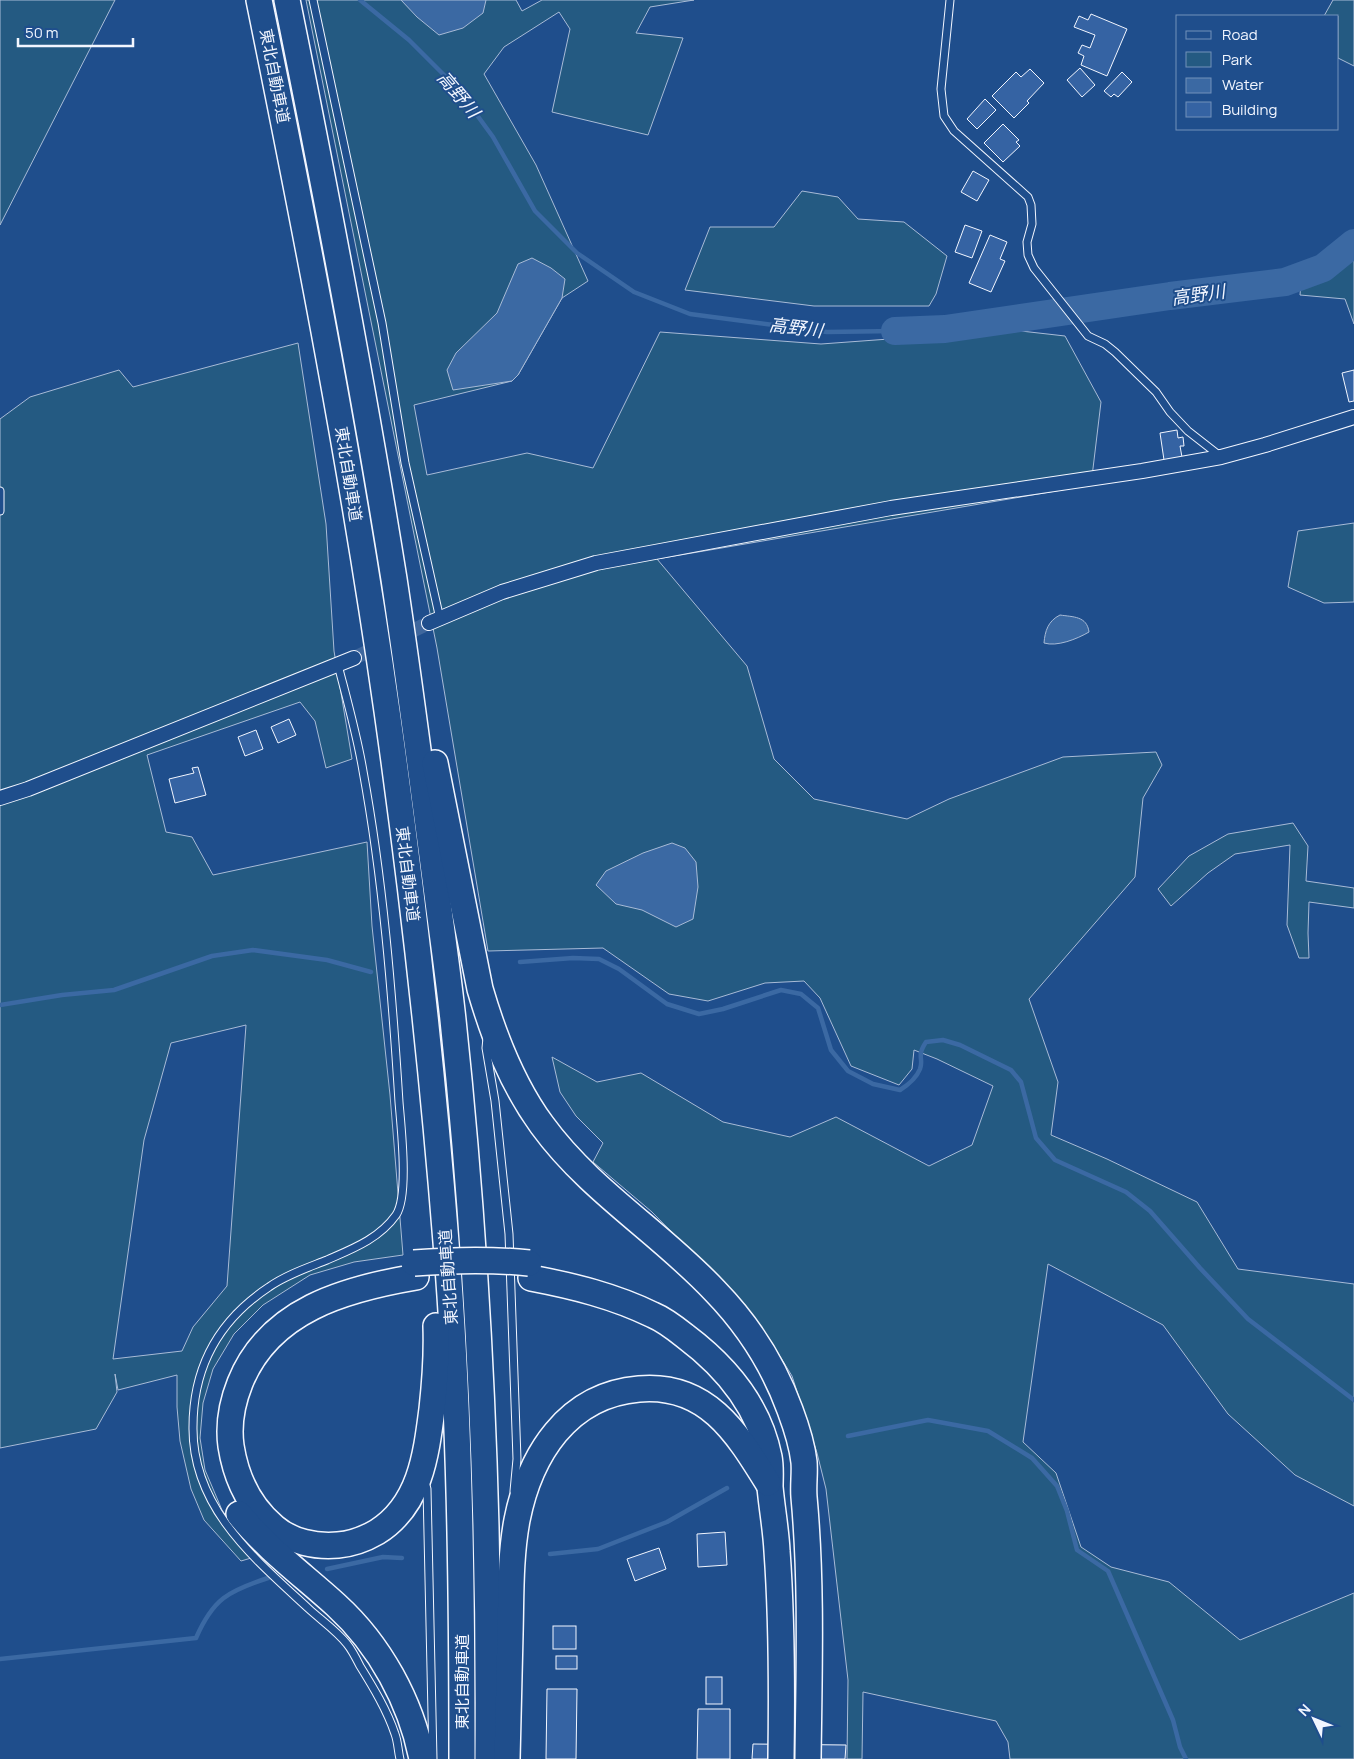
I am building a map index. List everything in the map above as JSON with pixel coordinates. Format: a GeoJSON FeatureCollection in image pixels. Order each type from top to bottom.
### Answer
{"type":"FeatureCollection","features":[{"type":"Feature","properties":{"kind":"highway","name":"東北自動車道"},"geometry":{"type":"LineString","coordinates":[[260,0],[332,375],[387,708],[426,1024],[452,1331],[462,1587],[462,1759]]}},
{"type":"Feature","properties":{"kind":"highway","name":"東北自動車道"},"geometry":{"type":"LineString","coordinates":[[287,0],[334,240],[394,578],[423,782],[453,1020],[472,1246],[481,1410],[488,1588],[488,1759]]}},
{"type":"Feature","properties":{"kind":"highway"},"geometry":{"type":"LineString","coordinates":[[394,578],[438,776],[472,952],[489,1021],[512,1076],[543,1126],[580,1168],[715,1291],[752,1336],[780,1387],[798,1434],[804,1462],[803,1493],[809,1578],[808,1759]]}},
{"type":"Feature","properties":{"kind":"highway"},"geometry":{"type":"LineString","coordinates":[[426,1024],[431,1245],[436,1334],[435,1383],[421,1472],[403,1509],[388,1525],[368,1537],[349,1544],[328,1546],[310,1544],[291,1538],[275,1529],[261,1516],[240,1483],[233,1460],[230,1437],[231,1414],[237,1390],[245,1371],[256,1352],[272,1334],[290,1320],[330,1298],[373,1285],[415,1270],[446,1260],[482,1260],[530,1271],[585,1289],[630,1305],[662,1320],[711,1356],[740,1390],[761,1430],[770,1458],[770,1488],[776,1527],[780,1586],[781,1759]]}},
{"type":"Feature","properties":{"kind":"highway"},"geometry":{"type":"LineString","coordinates":[[415,1270],[368,1271],[331,1282],[287,1303],[270,1316],[241,1347],[229,1367],[216,1408],[214,1434],[222,1476],[239,1514],[269,1547],[338,1607],[360,1630],[380,1657],[396,1684],[412,1720],[422,1759]]}},
{"type":"Feature","properties":{"kind":"highway"},"geometry":{"type":"LineString","coordinates":[[530,1271],[592,1275],[622,1285],[666,1305],[706,1332],[741,1367],[766,1404],[803,1493]]}},
{"type":"Feature","properties":{"kind":"highway"},"geometry":{"type":"LineString","coordinates":[[507,1759],[515,1513],[544,1447],[558,1429],[576,1412],[597,1399],[617,1391],[640,1388],[661,1389],[696,1399],[729,1425],[770,1488]]}},
{"type":"Feature","properties":{"kind":"street"},"geometry":{"type":"LineString","coordinates":[[435,621],[502,592],[596,562],[891,508],[1142,472],[1221,457],[1354,417]]}},
{"type":"Feature","properties":{"kind":"street"},"geometry":{"type":"LineString","coordinates":[[0,798],[28,789],[354,658]]}},
{"type":"Feature","properties":{"kind":"lane"},"geometry":{"type":"LineString","coordinates":[[313,0],[382,323],[405,463],[435,621]]}},
{"type":"Feature","properties":{"kind":"lane"},"geometry":{"type":"LineString","coordinates":[[950,0],[941,89],[944,116],[954,131],[1028,197],[1031,204],[1032,224],[1027,242],[1028,254],[1034,268],[1078,326],[1088,336],[1105,344],[1115,352],[1156,392],[1170,412],[1188,431],[1221,457]]}},
{"type":"Feature","properties":{"kind":"lane"},"geometry":{"type":"LineString","coordinates":[[0,491],[0,511]]}},
{"type":"Feature","properties":{"kind":"lane"},"geometry":{"type":"LineString","coordinates":[[338,665],[363,771],[386,929],[401,1136],[402,1199],[396,1214],[366,1242],[271,1285],[237,1312],[217,1338],[198,1379],[193,1404],[192,1430],[194,1452],[200,1474],[222,1521],[238,1541],[262,1565],[346,1642],[374,1690],[396,1736],[400,1759]]}},
{"type":"Feature","properties":{"kind":"lane"},"geometry":{"type":"LineString","coordinates":[[489,1021],[486,1048],[495,1101],[509,1234],[517,1459],[513,1496]]}},
{"type":"Feature","properties":{"kind":"lane"},"geometry":{"type":"LineString","coordinates":[[421,1472],[427,1488],[433,1759]]}},
{"type":"Feature","properties":{"kind":"green space"},"geometry":{"type":"Polygon","coordinates":[[[0,0],[115,0],[0,225],[0,0]]]}},
{"type":"Feature","properties":{"kind":"green space"},"geometry":{"type":"Polygon","coordinates":[[[306,0],[516,0],[522,11],[542,0],[694,0],[650,7],[636,33],[683,38],[648,135],[552,112],[570,29],[559,12],[504,47],[484,74],[536,165],[588,281],[562,298],[518,375],[512,381],[414,405],[427,475],[527,453],[593,468],[660,332],[821,344],[1012,330],[1065,336],[1101,402],[1091,485],[657,559],[747,666],[774,759],[814,799],[907,819],[949,799],[1063,757],[1156,752],[1162,765],[1143,798],[1135,877],[1029,999],[1058,1082],[1051,1135],[1107,1159],[1197,1202],[1238,1269],[1354,1284],[1354,1506],[1295,1475],[1228,1414],[1163,1325],[1048,1264],[1023,1442],[1056,1473],[1081,1547],[1111,1567],[1169,1582],[1240,1640],[1354,1593],[1354,1759],[1010,1759],[1008,1742],[996,1721],[863,1692],[862,1759],[847,1759],[848,1680],[826,1489],[817,1453],[792,1376],[770,1340],[725,1286],[652,1212],[593,1162],[603,1143],[576,1116],[560,1092],[552,1057],[597,1082],[641,1073],[723,1122],[790,1137],[836,1117],[929,1166],[972,1145],[993,1086],[914,1050],[912,1069],[899,1085],[851,1066],[820,998],[804,981],[765,983],[708,1001],[669,994],[603,948],[488,951],[437,648],[306,0]]]}},
{"type":"Feature","properties":{"kind":"green space"},"geometry":{"type":"Polygon","coordinates":[[[1333,0],[1354,0],[1354,66],[1339,58],[1339,15],[1325,15],[1333,0]]]}},
{"type":"Feature","properties":{"kind":"green space"},"geometry":{"type":"Polygon","coordinates":[[[802,191],[838,197],[858,219],[904,222],[947,256],[936,294],[929,306],[814,306],[685,290],[710,227],[774,227],[802,191]]]}},
{"type":"Feature","properties":{"kind":"green space"},"geometry":{"type":"Polygon","coordinates":[[[1354,253],[1354,324],[1345,299],[1300,295],[1301,283],[1322,275],[1354,253]]]}},
{"type":"Feature","properties":{"kind":"green space"},"geometry":{"type":"Polygon","coordinates":[[[298,343],[326,524],[334,651],[352,759],[326,768],[315,721],[300,702],[147,755],[166,832],[192,837],[213,875],[367,842],[372,926],[390,1095],[403,1255],[354,1262],[310,1275],[263,1305],[234,1334],[213,1369],[203,1403],[200,1438],[205,1470],[222,1510],[242,1538],[258,1556],[241,1561],[204,1520],[191,1489],[180,1441],[177,1375],[118,1390],[115,1374],[117,1392],[96,1429],[0,1448],[0,419],[30,397],[119,370],[133,387],[298,343]],[[246,1025],[171,1043],[144,1140],[113,1359],[182,1351],[193,1327],[227,1286],[246,1025]]]}},
{"type":"Feature","properties":{"kind":"green space"},"geometry":{"type":"Polygon","coordinates":[[[1354,523],[1354,602],[1324,603],[1288,587],[1298,531],[1354,523]]]}},
{"type":"Feature","properties":{"kind":"green space"},"geometry":{"type":"Polygon","coordinates":[[[1293,823],[1308,846],[1306,881],[1354,888],[1354,908],[1309,902],[1309,958],[1299,958],[1287,925],[1290,845],[1235,854],[1208,873],[1171,906],[1158,889],[1189,856],[1228,834],[1293,823]]]}},
{"type":"Feature","properties":{"kind":"water"},"geometry":{"type":"Polygon","coordinates":[[[401,0],[486,0],[483,13],[463,28],[439,35],[417,17],[401,0]]]}},
{"type":"Feature","properties":{"kind":"water"},"geometry":{"type":"Polygon","coordinates":[[[532,258],[551,268],[565,279],[562,298],[518,375],[512,381],[453,390],[447,370],[456,353],[497,313],[518,264],[532,258]]]}},
{"type":"Feature","properties":{"kind":"water"},"geometry":{"type":"Polygon","coordinates":[[[1060,615],[1079,618],[1088,627],[1089,632],[1073,640],[1061,643],[1044,643],[1048,627],[1060,615]]]}},
{"type":"Feature","properties":{"kind":"water"},"geometry":{"type":"Polygon","coordinates":[[[672,843],[685,848],[696,862],[698,887],[693,919],[676,927],[642,910],[616,904],[596,885],[606,871],[643,853],[672,843]]]}},
{"type":"Feature","properties":{"kind":"building"},"geometry":{"type":"Polygon","coordinates":[[[1091,14],[1127,29],[1107,76],[1081,65],[1084,56],[1078,53],[1082,45],[1090,48],[1095,35],[1074,27],[1079,16],[1088,20],[1091,14]]]}},
{"type":"Feature","properties":{"kind":"building"},"geometry":{"type":"Polygon","coordinates":[[[1080,68],[1095,85],[1082,97],[1067,80],[1080,68]]]}},
{"type":"Feature","properties":{"kind":"building"},"geometry":{"type":"Polygon","coordinates":[[[1030,69],[1044,83],[1027,101],[1029,103],[1014,118],[992,96],[1016,72],[1021,77],[1030,69]]]}},
{"type":"Feature","properties":{"kind":"building"},"geometry":{"type":"Polygon","coordinates":[[[1122,72],[1132,82],[1118,97],[1114,94],[1111,97],[1104,91],[1122,72]]]}},
{"type":"Feature","properties":{"kind":"building"},"geometry":{"type":"Polygon","coordinates":[[[985,99],[996,110],[977,129],[967,119],[985,99]]]}},
{"type":"Feature","properties":{"kind":"building"},"geometry":{"type":"Polygon","coordinates":[[[1003,124],[1019,140],[1016,142],[1020,146],[1003,162],[984,143],[1003,124]]]}},
{"type":"Feature","properties":{"kind":"building"},"geometry":{"type":"Polygon","coordinates":[[[973,171],[989,180],[977,201],[961,192],[973,171]]]}},
{"type":"Feature","properties":{"kind":"building"},"geometry":{"type":"Polygon","coordinates":[[[965,225],[982,231],[972,258],[955,252],[965,225]]]}},
{"type":"Feature","properties":{"kind":"building"},"geometry":{"type":"Polygon","coordinates":[[[990,235],[1007,242],[1000,259],[1005,261],[991,292],[969,283],[990,235]]]}},
{"type":"Feature","properties":{"kind":"building"},"geometry":{"type":"Polygon","coordinates":[[[1354,370],[1354,401],[1349,402],[1342,373],[1354,370]]]}},
{"type":"Feature","properties":{"kind":"building"},"geometry":{"type":"Polygon","coordinates":[[[1177,430],[1178,438],[1183,437],[1184,446],[1180,446],[1182,457],[1164,460],[1160,433],[1177,430]]]}},
{"type":"Feature","properties":{"kind":"building"},"geometry":{"type":"Polygon","coordinates":[[[289,719],[296,735],[278,743],[271,727],[289,719]]]}},
{"type":"Feature","properties":{"kind":"building"},"geometry":{"type":"Polygon","coordinates":[[[256,730],[263,749],[245,756],[238,737],[256,730]]]}},
{"type":"Feature","properties":{"kind":"building"},"geometry":{"type":"Polygon","coordinates":[[[198,767],[206,795],[175,803],[169,779],[194,773],[192,768],[198,767]]]}},
{"type":"Feature","properties":{"kind":"building"},"geometry":{"type":"Polygon","coordinates":[[[725,1532],[727,1565],[698,1567],[697,1534],[725,1532]]]}},
{"type":"Feature","properties":{"kind":"building"},"geometry":{"type":"Polygon","coordinates":[[[659,1548],[666,1569],[635,1581],[627,1559],[659,1548]]]}},
{"type":"Feature","properties":{"kind":"building"},"geometry":{"type":"Polygon","coordinates":[[[553,1626],[576,1626],[576,1649],[553,1649],[553,1626]]]}},
{"type":"Feature","properties":{"kind":"building"},"geometry":{"type":"Polygon","coordinates":[[[556,1656],[577,1656],[577,1669],[556,1669],[556,1656]]]}},
{"type":"Feature","properties":{"kind":"building"},"geometry":{"type":"Polygon","coordinates":[[[706,1677],[722,1677],[722,1704],[706,1704],[706,1677]]]}},
{"type":"Feature","properties":{"kind":"building"},"geometry":{"type":"Polygon","coordinates":[[[547,1689],[577,1689],[576,1759],[546,1759],[547,1689]]]}},
{"type":"Feature","properties":{"kind":"building"},"geometry":{"type":"Polygon","coordinates":[[[698,1709],[730,1709],[730,1759],[697,1759],[698,1709]]]}},
{"type":"Feature","properties":{"kind":"building"},"geometry":{"type":"Polygon","coordinates":[[[753,1744],[846,1745],[845,1759],[752,1759],[753,1744]]]}},
{"type":"Feature","properties":{"kind":"waterway","name":"高野川"},"geometry":{"type":"LineString","coordinates":[[360,0],[409,40],[458,89],[493,137],[535,211],[577,253],[634,292],[690,314],[827,332],[895,331]]}},
{"type":"Feature","properties":{"kind":"waterway","name":"高野川"},"geometry":{"type":"LineString","coordinates":[[895,331],[945,329],[1170,296],[1285,282],[1323,268],[1354,243]]}},
{"type":"Feature","properties":{"kind":"waterway"},"geometry":{"type":"LineString","coordinates":[[0,1005],[62,995],[114,990],[212,956],[253,950],[327,960],[371,972]]}},
{"type":"Feature","properties":{"kind":"waterway"},"geometry":{"type":"LineString","coordinates":[[520,962],[573,958],[599,959],[619,969],[667,1004],[699,1014],[723,1009],[781,990],[801,994],[818,1008],[831,1050],[848,1071],[873,1084],[900,1090],[918,1073],[921,1065],[921,1051],[926,1042],[943,1040],[960,1045],[1011,1070],[1021,1082],[1036,1138],[1055,1160],[1126,1192],[1150,1211],[1248,1319],[1354,1400]]}},
{"type":"Feature","properties":{"kind":"waterway"},"geometry":{"type":"LineString","coordinates":[[848,1436],[928,1420],[988,1431],[1032,1458],[1057,1486],[1067,1511],[1077,1550],[1108,1571],[1173,1720],[1180,1747],[1186,1759]]}},
{"type":"Feature","properties":{"kind":"waterway"},"geometry":{"type":"LineString","coordinates":[[550,1554],[598,1549],[667,1522],[727,1488]]}},
{"type":"Feature","properties":{"kind":"waterway"},"geometry":{"type":"LineString","coordinates":[[327,1569],[383,1557],[402,1558]]}},
{"type":"Feature","properties":{"kind":"waterway"},"geometry":{"type":"LineString","coordinates":[[0,1659],[196,1638],[209,1614],[223,1598],[242,1587],[268,1578]]}},
{"type":"Feature","properties":{"kind":"tunnel"},"geometry":{"type":"LineString","coordinates":[[354,658],[429,623]]}}]}
